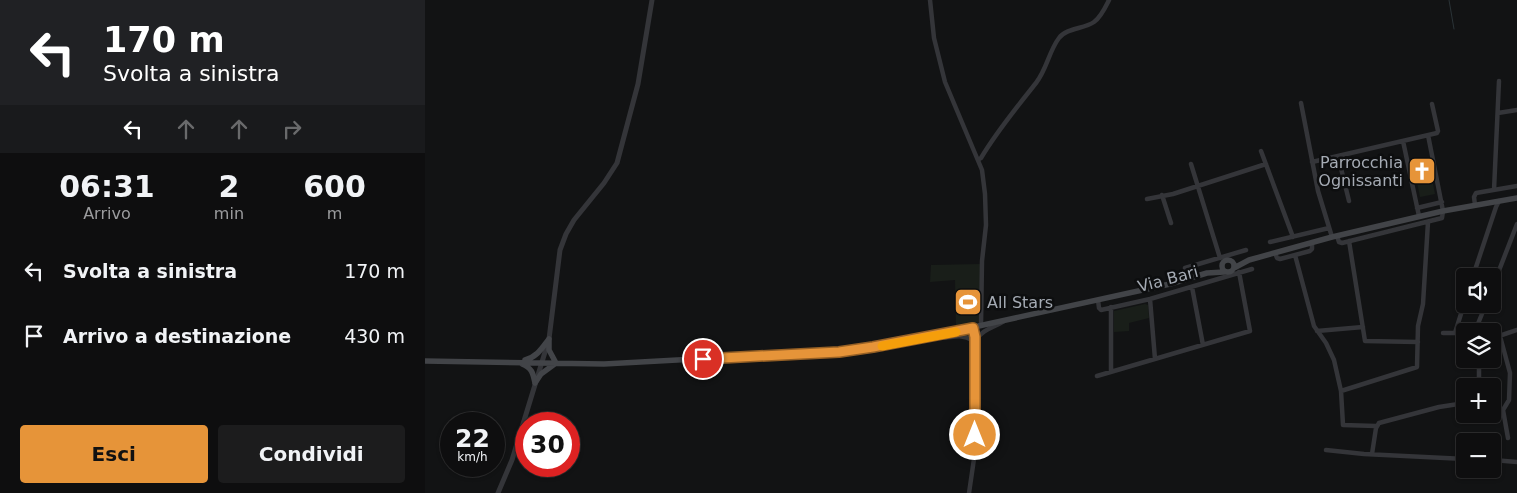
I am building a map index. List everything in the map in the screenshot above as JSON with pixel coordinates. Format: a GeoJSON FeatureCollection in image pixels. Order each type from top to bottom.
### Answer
{"type":"FeatureCollection","features":[{"type":"Feature","properties":{"kind":"main road","name":"Via Bari"},"geometry":{"type":"LineString","coordinates":[[1207,273],[1225,260],[1249,260],[1443,210],[1517,198]]}},
{"type":"Feature","properties":{"kind":"main road"},"geometry":{"type":"LineString","coordinates":[[1225,260],[1232,272]]}},
{"type":"Feature","properties":{"kind":"main road","name":"Via Bari"},"geometry":{"type":"LineString","coordinates":[[1225,260],[1232,272]]}},
{"type":"Feature","properties":{"kind":"main road","name":"Via Bari"},"geometry":{"type":"LineString","coordinates":[[425,360],[604,364],[801,354],[873,347],[973,328],[1170,284],[1207,273],[1232,272],[1249,260]]}},
{"type":"Feature","properties":{"kind":"main road"},"geometry":{"type":"LineString","coordinates":[[518,362],[531,358],[540,352],[549,339]]}},
{"type":"Feature","properties":{"kind":"main road"},"geometry":{"type":"LineString","coordinates":[[535,383],[541,374],[556,364],[549,350],[549,339]]}},
{"type":"Feature","properties":{"kind":"main road"},"geometry":{"type":"LineString","coordinates":[[518,362],[529,367],[533,373],[535,383]]}},
{"type":"Feature","properties":{"kind":"street"},"geometry":{"type":"LineString","coordinates":[[498,493],[512,460],[549,339],[560,250],[574,220],[617,163],[638,84],[652,0]]}},
{"type":"Feature","properties":{"kind":"street"},"geometry":{"type":"LineString","coordinates":[[930,0],[934,38],[945,82],[982,170],[986,210],[982,261],[981,326]]}},
{"type":"Feature","properties":{"kind":"street"},"geometry":{"type":"LineString","coordinates":[[978,160],[1016,107],[1036,83],[1059,37],[1093,23],[1101,15],[1109,0]]}},
{"type":"Feature","properties":{"kind":"street"},"geometry":{"type":"LineString","coordinates":[[1494,190],[1499,81]]}},
{"type":"Feature","properties":{"kind":"street"},"geometry":{"type":"LineString","coordinates":[[1301,103],[1317,191],[1329,228],[1340,243],[1349,241],[1365,341],[1418,342]]}},
{"type":"Feature","properties":{"kind":"street"},"geometry":{"type":"LineString","coordinates":[[1312,162],[1438,131],[1432,104]]}},
{"type":"Feature","properties":{"kind":"street"},"geometry":{"type":"LineString","coordinates":[[1498,112],[1517,110]]}},
{"type":"Feature","properties":{"kind":"street"},"geometry":{"type":"LineString","coordinates":[[1428,135],[1443,210]]}},
{"type":"Feature","properties":{"kind":"street"},"geometry":{"type":"LineString","coordinates":[[1403,141],[1419,216]]}},
{"type":"Feature","properties":{"kind":"street"},"geometry":{"type":"LineString","coordinates":[[1261,151],[1291,238],[1291,248]]}},
{"type":"Feature","properties":{"kind":"street"},"geometry":{"type":"LineString","coordinates":[[1338,156],[1349,201]]}},
{"type":"Feature","properties":{"kind":"street"},"geometry":{"type":"LineString","coordinates":[[1191,164],[1225,260]]}},
{"type":"Feature","properties":{"kind":"street"},"geometry":{"type":"LineString","coordinates":[[1147,199],[1173,194],[1266,164]]}},
{"type":"Feature","properties":{"kind":"street"},"geometry":{"type":"LineString","coordinates":[[1475,205],[1475,194],[1517,186]]}},
{"type":"Feature","properties":{"kind":"street"},"geometry":{"type":"LineString","coordinates":[[1163,195],[1171,223]]}},
{"type":"Feature","properties":{"kind":"street"},"geometry":{"type":"LineString","coordinates":[[1476,268],[1499,201]]}},
{"type":"Feature","properties":{"kind":"street"},"geometry":{"type":"LineString","coordinates":[[1417,208],[1441,202]]}},
{"type":"Feature","properties":{"kind":"street"},"geometry":{"type":"LineString","coordinates":[[1484,204],[1494,213]]}},
{"type":"Feature","properties":{"kind":"street","name":"Via Bari"},"geometry":{"type":"LineString","coordinates":[[1349,241],[1442,218],[1443,210]]}},
{"type":"Feature","properties":{"kind":"street"},"geometry":{"type":"LineString","coordinates":[[1341,391],[1417,367],[1418,326],[1423,304],[1427,222]]}},
{"type":"Feature","properties":{"kind":"street"},"geometry":{"type":"LineString","coordinates":[[1500,268],[1517,224]]}},
{"type":"Feature","properties":{"kind":"street"},"geometry":{"type":"LineString","coordinates":[[1270,242],[1329,228]]}},
{"type":"Feature","properties":{"kind":"street"},"geometry":{"type":"LineString","coordinates":[[1305,234],[1310,243]]}},
{"type":"Feature","properties":{"kind":"street","name":"Via Bari"},"geometry":{"type":"LineString","coordinates":[[1275,253],[1279,259],[1295,255],[1312,250],[1310,243]]}},
{"type":"Feature","properties":{"kind":"street","name":"Via Bari"},"geometry":{"type":"LineString","coordinates":[[1185,268],[1225,260],[1246,250]]}},
{"type":"Feature","properties":{"kind":"street"},"geometry":{"type":"LineString","coordinates":[[1295,255],[1313,322],[1329,349],[1341,391],[1343,426],[1377,426]]}},
{"type":"Feature","properties":{"kind":"street","name":"Via Bari"},"geometry":{"type":"LineString","coordinates":[[1111,308],[1192,287],[1232,272],[1252,269]]}},
{"type":"Feature","properties":{"kind":"street"},"geometry":{"type":"LineString","coordinates":[[1097,376],[1250,331],[1232,272]]}},
{"type":"Feature","properties":{"kind":"street"},"geometry":{"type":"LineString","coordinates":[[1192,287],[1203,345]]}},
{"type":"Feature","properties":{"kind":"street"},"geometry":{"type":"LineString","coordinates":[[1122,294],[1124,305]]}},
{"type":"Feature","properties":{"kind":"street"},"geometry":{"type":"LineString","coordinates":[[1150,299],[1155,359]]}},
{"type":"Feature","properties":{"kind":"street"},"geometry":{"type":"LineString","coordinates":[[1098,300],[1100,310],[1111,308],[1111,372]]}},
{"type":"Feature","properties":{"kind":"street"},"geometry":{"type":"LineString","coordinates":[[1443,333],[1455,333],[1461,313]]}},
{"type":"Feature","properties":{"kind":"street"},"geometry":{"type":"LineString","coordinates":[[973,341],[985,330],[1006,320]]}},
{"type":"Feature","properties":{"kind":"street"},"geometry":{"type":"LineString","coordinates":[[969,493],[975,452],[973,328]]}},
{"type":"Feature","properties":{"kind":"street"},"geometry":{"type":"LineString","coordinates":[[1317,330],[1363,328]]}},
{"type":"Feature","properties":{"kind":"street"},"geometry":{"type":"LineString","coordinates":[[1501,335],[1517,330]]}},
{"type":"Feature","properties":{"kind":"street"},"geometry":{"type":"LineString","coordinates":[[933,336],[943,339],[963,336],[973,341]]}},
{"type":"Feature","properties":{"kind":"street"},"geometry":{"type":"LineString","coordinates":[[1501,343],[1510,373],[1509,400],[1503,410],[1508,438]]}},
{"type":"Feature","properties":{"kind":"street"},"geometry":{"type":"LineString","coordinates":[[1372,454],[1377,426],[1381,422],[1456,404]]}},
{"type":"Feature","properties":{"kind":"street"},"geometry":{"type":"LineString","coordinates":[[1326,450],[1456,459]]}},
{"type":"Feature","properties":{"kind":"street"},"geometry":{"type":"LineString","coordinates":[[1501,461],[1517,462]]}},
{"type":"Feature","properties":{"kind":"shaded area"},"geometry":{"type":"Polygon","coordinates":[[[1430,169],[1435,194],[1420,197],[1415,172],[1430,169]]]}},
{"type":"Feature","properties":{"kind":"shaded area","name":"All Stars"},"geometry":{"type":"Polygon","coordinates":[[[980,264],[980,322],[956,328],[955,280],[930,282],[931,265],[980,264]]]}},
{"type":"Feature","properties":{"kind":"shaded area"},"geometry":{"type":"Polygon","coordinates":[[[1145,304],[1148,305],[1149,318],[1129,323],[1129,331],[1114,332],[1114,311],[1145,304]]]}},
{"type":"Feature","properties":{"kind":"waterway"},"geometry":{"type":"LineString","coordinates":[[1449,0],[1454,29]]}},
{"type":"Feature","properties":{"kind":"slow traffic"},"geometry":{"type":"LineString","coordinates":[[882,346],[956,332]]}},
{"type":"Feature","properties":{"kind":"place","name":"Parrocchia Ognissanti"},"geometry":{"type":"Point","coordinates":[1422,171]}},
{"type":"Feature","properties":{"kind":"place","name":"All Stars"},"geometry":{"type":"Point","coordinates":[968,302]}},
{"type":"Feature","properties":{"kind":"route"},"geometry":{"type":"LineString","coordinates":[[703,359],[839,352],[973,328],[975,332],[975,435]]}}]}
